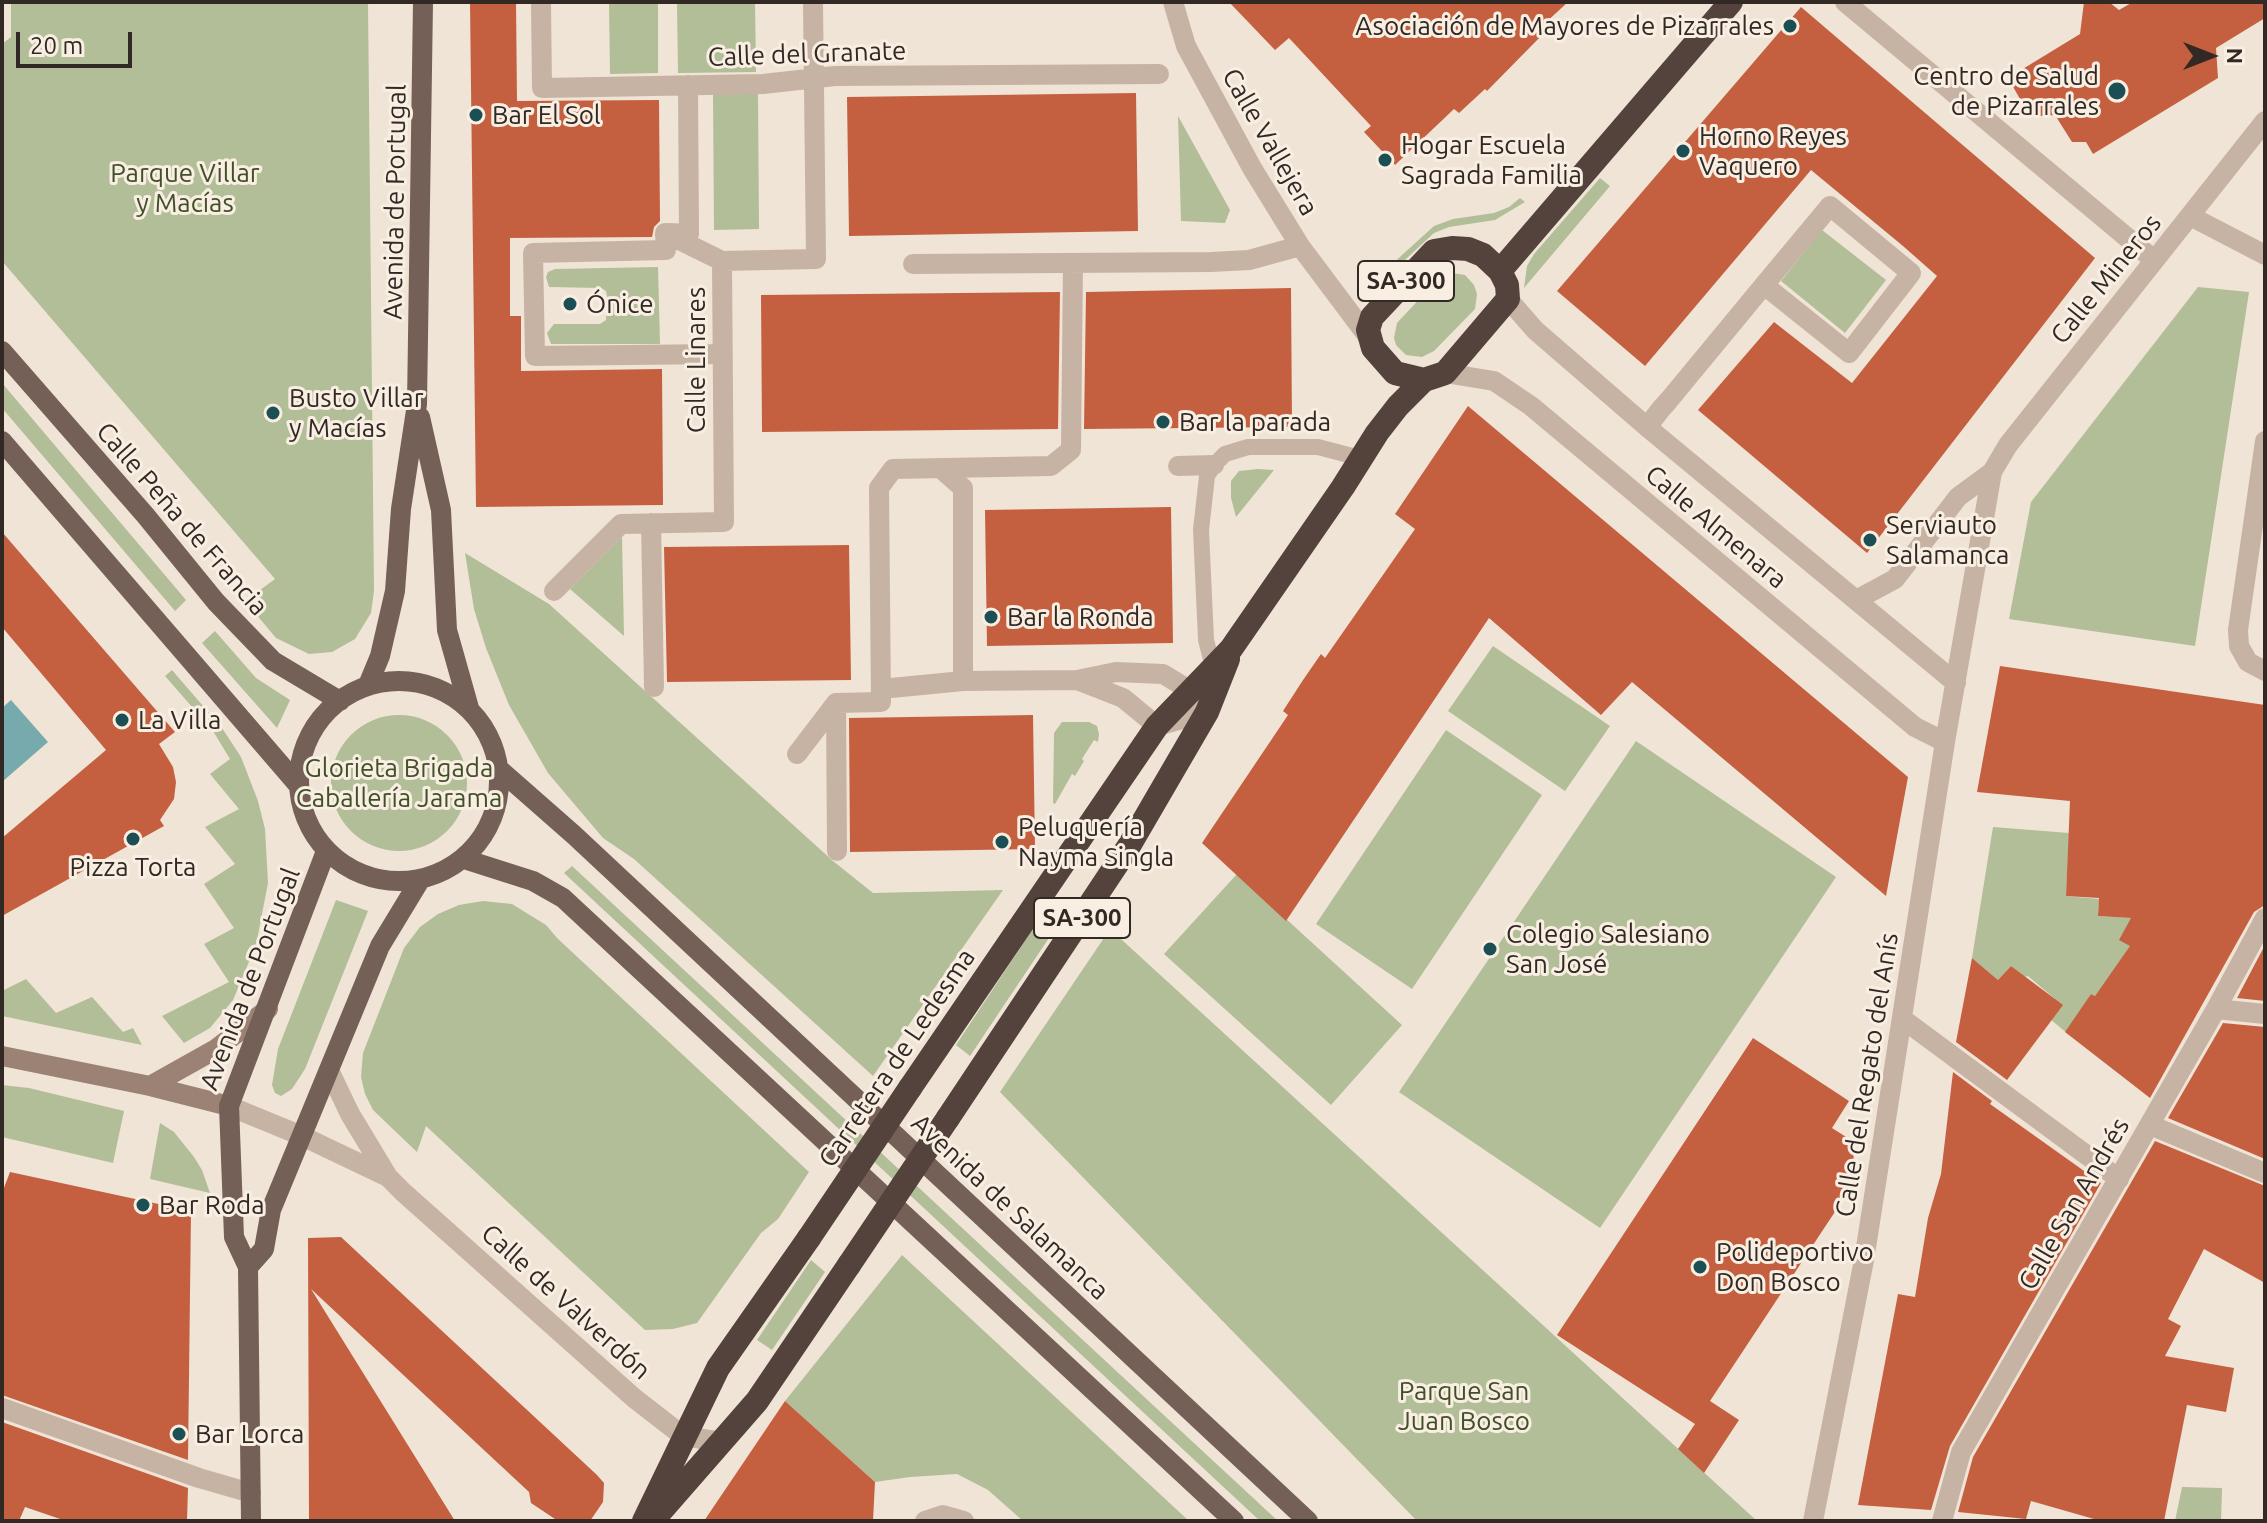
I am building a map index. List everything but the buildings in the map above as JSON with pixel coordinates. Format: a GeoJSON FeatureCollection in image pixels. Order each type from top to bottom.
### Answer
{"type":"FeatureCollection","features":[{"type":"Feature","properties":{"kind":"highway"},"geometry":{"type":"LineString","coordinates":[[1508,299],[1507,285],[1500,271],[1731,2]]}},
{"type":"Feature","properties":{"kind":"highway","name":"SA-300"},"geometry":{"type":"LineString","coordinates":[[1395,373],[1383,362],[1369,338],[1372,317],[1434,251],[1468,249],[1483,255],[1500,271]]}},
{"type":"Feature","properties":{"kind":"highway","name":"SA-300"},"geometry":{"type":"LineString","coordinates":[[1434,376],[1508,299]]}},
{"type":"Feature","properties":{"kind":"highway"},"geometry":{"type":"LineString","coordinates":[[1395,373],[1434,376]]}},
{"type":"Feature","properties":{"kind":"highway","name":"Carretera de Ledesma"},"geometry":{"type":"LineString","coordinates":[[1377,433],[1395,373]]}},
{"type":"Feature","properties":{"kind":"highway","name":"Carretera de Ledesma"},"geometry":{"type":"LineString","coordinates":[[644,1521],[718,1368],[1157,726],[1231,649],[1377,433],[1398,406],[1434,376]]}},
{"type":"Feature","properties":{"kind":"highway","name":"Carretera de Ledesma"},"geometry":{"type":"LineString","coordinates":[[652,1521],[757,1401],[1129,846],[1207,712],[1231,649]]}},
{"type":"Feature","properties":{"kind":"main road","name":"Avenida de Portugal"},"geometry":{"type":"LineString","coordinates":[[368,685],[380,656],[395,591],[401,509],[417,404],[423,2]]}},
{"type":"Feature","properties":{"kind":"main road","name":"Calle Peña de Francia"},"geometry":{"type":"LineString","coordinates":[[2,351],[225,612],[273,661],[340,701]]}},
{"type":"Feature","properties":{"kind":"main road","name":"Avenida de Portugal"},"geometry":{"type":"LineString","coordinates":[[417,404],[441,510],[447,630],[469,708]]}},
{"type":"Feature","properties":{"kind":"main road"},"geometry":{"type":"LineString","coordinates":[[2,441],[299,786]]}},
{"type":"Feature","properties":{"kind":"main road"},"geometry":{"type":"LineString","coordinates":[[395,681],[421,683],[447,692],[469,708],[489,736],[500,770],[493,819],[464,859],[420,880],[395,882],[369,878],[346,867],[326,851],[312,832],[303,810],[299,786],[301,762],[309,738],[322,717],[340,701],[368,685],[395,681]]}},
{"type":"Feature","properties":{"kind":"main road","name":"Avenida de Salamanca"},"geometry":{"type":"LineString","coordinates":[[500,770],[574,835],[1308,1521]]}},
{"type":"Feature","properties":{"kind":"main road","name":"Avenida de Portugal"},"geometry":{"type":"LineString","coordinates":[[251,1521],[248,1267],[234,1237],[229,1106],[326,851]]}},
{"type":"Feature","properties":{"kind":"main road"},"geometry":{"type":"LineString","coordinates":[[464,859],[533,881],[563,898],[1234,1521]]}},
{"type":"Feature","properties":{"kind":"main road","name":"Avenida de Portugal"},"geometry":{"type":"LineString","coordinates":[[248,1267],[264,1249],[271,1210],[380,946],[420,880]]}},
{"type":"Feature","properties":{"kind":"main road"},"geometry":{"type":"LineString","coordinates":[[150,1086],[216,1049],[268,1009]]}},
{"type":"Feature","properties":{"kind":"main road"},"geometry":{"type":"LineString","coordinates":[[2,1056],[150,1086],[229,1106]]}},
{"type":"Feature","properties":{"kind":"street","name":"Calle del Granate"},"geometry":{"type":"LineString","coordinates":[[541,2],[542,88],[763,84],[814,77],[1159,74]]}},
{"type":"Feature","properties":{"kind":"street","name":"Calle Linares"},"geometry":{"type":"LineString","coordinates":[[651,523],[724,522],[722,261],[816,259],[813,2]]}},
{"type":"Feature","properties":{"kind":"street","name":"Calle Vallejera"},"geometry":{"type":"LineString","coordinates":[[1173,2],[1186,46],[1252,168],[1300,246],[1369,338]]}},
{"type":"Feature","properties":{"kind":"street"},"geometry":{"type":"LineString","coordinates":[[1845,2],[2154,260]]}},
{"type":"Feature","properties":{"kind":"street"},"geometry":{"type":"LineString","coordinates":[[665,233],[689,234],[688,85]]}},
{"type":"Feature","properties":{"kind":"street","name":"Calle Mineros"},"geometry":{"type":"LineString","coordinates":[[1956,683],[1992,472],[2008,445],[2265,121]]}},
{"type":"Feature","properties":{"kind":"street","name":"Calle Almenara"},"geometry":{"type":"LineString","coordinates":[[1647,427],[1764,285],[1830,206],[1911,273],[1849,353],[1764,285]]}},
{"type":"Feature","properties":{"kind":"street"},"geometry":{"type":"LineString","coordinates":[[2190,216],[2265,255]]}},
{"type":"Feature","properties":{"kind":"street"},"geometry":{"type":"LineString","coordinates":[[665,233],[722,261]]}},
{"type":"Feature","properties":{"kind":"street"},"geometry":{"type":"LineString","coordinates":[[665,233],[666,250],[533,253],[535,356],[722,354]]}},
{"type":"Feature","properties":{"kind":"street"},"geometry":{"type":"LineString","coordinates":[[913,264],[1249,260],[1300,246]]}},
{"type":"Feature","properties":{"kind":"street"},"geometry":{"type":"LineString","coordinates":[[836,703],[881,702],[879,488],[893,469],[1051,466],[1071,450],[1073,263]]}},
{"type":"Feature","properties":{"kind":"street"},"geometry":{"type":"LineString","coordinates":[[1338,299],[1379,309]]}},
{"type":"Feature","properties":{"kind":"street","name":"Calle Almenara"},"geometry":{"type":"LineString","coordinates":[[1508,299],[1535,330],[1647,427],[1956,683]]}},
{"type":"Feature","properties":{"kind":"street","name":"Calle Almenara"},"geometry":{"type":"LineString","coordinates":[[1434,376],[1494,381],[1531,406],[1915,727],[1945,742]]}},
{"type":"Feature","properties":{"kind":"street"},"geometry":{"type":"LineString","coordinates":[[2257,666],[2239,646],[2238,630],[2260,505],[2265,441]]}},
{"type":"Feature","properties":{"kind":"street"},"geometry":{"type":"LineString","coordinates":[[1178,466],[1214,465]]}},
{"type":"Feature","properties":{"kind":"street"},"geometry":{"type":"LineString","coordinates":[[963,488],[998,466]]}},
{"type":"Feature","properties":{"kind":"street"},"geometry":{"type":"LineString","coordinates":[[940,468],[963,488],[963,681]]}},
{"type":"Feature","properties":{"kind":"street","name":"Calle Mineros"},"geometry":{"type":"LineString","coordinates":[[1856,600],[1895,579],[1958,497],[1992,472]]}},
{"type":"Feature","properties":{"kind":"street"},"geometry":{"type":"LineString","coordinates":[[554,591],[621,524],[651,523],[654,687]]}},
{"type":"Feature","properties":{"kind":"street"},"geometry":{"type":"LineString","coordinates":[[881,689],[963,681],[1077,680],[1116,672],[1163,674],[1191,691],[1207,712],[1157,726],[1123,698],[1077,680]]}},
{"type":"Feature","properties":{"kind":"street","name":"Calle del Regato del Anís"},"geometry":{"type":"LineString","coordinates":[[1813,1521],[1864,1260],[1956,683]]}},
{"type":"Feature","properties":{"kind":"street"},"geometry":{"type":"LineString","coordinates":[[797,754],[836,703]]}},
{"type":"Feature","properties":{"kind":"street"},"geometry":{"type":"LineString","coordinates":[[836,703],[837,851]]}},
{"type":"Feature","properties":{"kind":"street","name":"Calle San Andrés"},"geometry":{"type":"LineString","coordinates":[[1942,1521],[1961,1452],[2150,1125],[2265,918]]}},
{"type":"Feature","properties":{"kind":"street"},"geometry":{"type":"LineString","coordinates":[[2216,1009],[2265,1014]]}},
{"type":"Feature","properties":{"kind":"street"},"geometry":{"type":"LineString","coordinates":[[1904,1020],[2119,1179]]}},
{"type":"Feature","properties":{"kind":"street","name":"Calle de Valverdón"},"geometry":{"type":"LineString","coordinates":[[329,1070],[350,1114],[388,1177]]}},
{"type":"Feature","properties":{"kind":"street","name":"Calle de Valverdón"},"geometry":{"type":"LineString","coordinates":[[229,1106],[388,1177],[625,1391],[683,1436],[722,1442]]}},
{"type":"Feature","properties":{"kind":"street"},"geometry":{"type":"LineString","coordinates":[[2150,1125],[2265,1173]]}},
{"type":"Feature","properties":{"kind":"street"},"geometry":{"type":"LineString","coordinates":[[2,1408],[199,1478],[251,1493]]}},
{"type":"Feature","properties":{"kind":"street"},"geometry":{"type":"LineString","coordinates":[[925,1521],[943,1515],[964,1521]]}},
{"type":"Feature","properties":{"kind":"lane"},"geometry":{"type":"LineString","coordinates":[[1213,667],[1204,624],[1201,530],[1207,476],[1214,465],[1225,454],[1248,447],[1318,447],[1360,458]]}},
{"type":"Feature","properties":{"kind":"green space","name":"Parque Villar y Macías"},"geometry":{"type":"Polygon","coordinates":[[[11,2],[368,2],[374,591],[371,613],[355,639],[332,652],[309,654],[276,638],[245,601],[275,579],[2,261],[2,44],[11,37],[11,2]]]}},
{"type":"Feature","properties":{"kind":"green space"},"geometry":{"type":"Polygon","coordinates":[[[609,2],[658,2],[658,73],[610,74],[609,2]]]}},
{"type":"Feature","properties":{"kind":"green space"},"geometry":{"type":"Polygon","coordinates":[[[677,2],[755,2],[756,72],[678,73],[677,2]]]}},
{"type":"Feature","properties":{"kind":"green space"},"geometry":{"type":"Polygon","coordinates":[[[713,93],[758,93],[759,229],[714,230],[713,93]]]}},
{"type":"Feature","properties":{"kind":"green space"},"geometry":{"type":"Polygon","coordinates":[[[1178,116],[1230,210],[1225,223],[1181,221],[1178,116]]]}},
{"type":"Feature","properties":{"kind":"green space"},"geometry":{"type":"Polygon","coordinates":[[[1600,178],[1610,186],[1524,288],[1527,266],[1534,254],[1600,178]]]}},
{"type":"Feature","properties":{"kind":"green space"},"geometry":{"type":"Polygon","coordinates":[[[1520,198],[1525,202],[1495,220],[1449,227],[1434,233],[1380,283],[1367,287],[1434,226],[1453,219],[1494,213],[1520,198]]]}},
{"type":"Feature","properties":{"kind":"green space"},"geometry":{"type":"Polygon","coordinates":[[[1822,230],[1886,280],[1845,333],[1781,281],[1822,230]]]}},
{"type":"Feature","properties":{"kind":"green space"},"geometry":{"type":"Polygon","coordinates":[[[658,267],[660,344],[551,344],[547,333],[554,324],[600,324],[606,320],[607,296],[601,288],[549,287],[548,272],[555,269],[658,267]]]}},
{"type":"Feature","properties":{"kind":"green space"},"geometry":{"type":"Polygon","coordinates":[[[1452,273],[1465,275],[1474,285],[1477,294],[1475,309],[1434,351],[1422,357],[1406,355],[1396,345],[1394,338],[1397,323],[1440,277],[1452,273]]]}},
{"type":"Feature","properties":{"kind":"green space"},"geometry":{"type":"Polygon","coordinates":[[[2198,287],[2249,292],[2195,646],[2009,619],[2031,502],[2198,287]]]}},
{"type":"Feature","properties":{"kind":"green space"},"geometry":{"type":"Polygon","coordinates":[[[2,383],[186,600],[175,611],[2,408],[2,383]]]}},
{"type":"Feature","properties":{"kind":"green space"},"geometry":{"type":"Polygon","coordinates":[[[1274,470],[1236,517],[1231,481],[1239,471],[1274,470]]]}},
{"type":"Feature","properties":{"kind":"green space"},"geometry":{"type":"Polygon","coordinates":[[[622,537],[624,636],[570,589],[622,537]]]}},
{"type":"Feature","properties":{"kind":"green space"},"geometry":{"type":"Polygon","coordinates":[[[465,553],[549,604],[833,861],[873,893],[1003,890],[873,1076],[634,859],[603,838],[548,773],[509,705],[486,648],[474,609],[465,553]]]}},
{"type":"Feature","properties":{"kind":"green space"},"geometry":{"type":"Polygon","coordinates":[[[215,631],[256,678],[290,700],[277,728],[202,643],[215,631]]]}},
{"type":"Feature","properties":{"kind":"green space"},"geometry":{"type":"Polygon","coordinates":[[[1493,646],[1610,726],[1565,791],[1448,711],[1493,646]]]}},
{"type":"Feature","properties":{"kind":"green space"},"geometry":{"type":"Polygon","coordinates":[[[172,670],[222,728],[241,757],[265,829],[268,883],[256,945],[233,1000],[210,1028],[184,1043],[162,1016],[229,982],[204,944],[234,928],[204,884],[235,864],[205,827],[239,809],[210,774],[230,759],[213,731],[165,676],[172,670]]]}},
{"type":"Feature","properties":{"kind":"green space","name":"Glorieta Brigada Caballería Jarama"},"geometry":{"type":"Polygon","coordinates":[[[399,715],[425,720],[447,735],[462,757],[467,783],[462,809],[447,831],[425,846],[399,851],[373,846],[351,831],[336,809],[331,783],[336,757],[351,735],[373,720],[399,715]]]}},
{"type":"Feature","properties":{"kind":"green space"},"geometry":{"type":"Polygon","coordinates":[[[1062,722],[1089,722],[1097,726],[1099,734],[1098,742],[1094,740],[1075,776],[1072,774],[1055,804],[1054,733],[1062,722]]]}},
{"type":"Feature","properties":{"kind":"green space"},"geometry":{"type":"Polygon","coordinates":[[[1446,730],[1542,795],[1412,989],[1316,924],[1446,730]]]}},
{"type":"Feature","properties":{"kind":"green space"},"geometry":{"type":"Polygon","coordinates":[[[1636,741],[1836,877],[1600,1228],[1399,1092],[1636,741]]]}},
{"type":"Feature","properties":{"kind":"green space"},"geometry":{"type":"Polygon","coordinates":[[[1993,827],[2069,833],[2066,896],[2099,899],[2098,916],[2131,918],[2131,946],[2095,996],[2091,994],[2068,1034],[2044,1014],[2055,999],[2028,976],[2024,977],[2011,966],[1998,980],[1972,958],[1993,827]]]}},
{"type":"Feature","properties":{"kind":"green space"},"geometry":{"type":"Polygon","coordinates":[[[572,866],[1278,1521],[1260,1521],[564,873],[572,866]]]}},
{"type":"Feature","properties":{"kind":"green space"},"geometry":{"type":"Polygon","coordinates":[[[1237,874],[1402,1025],[1331,1105],[1164,954],[1237,874]]]}},
{"type":"Feature","properties":{"kind":"green space"},"geometry":{"type":"Polygon","coordinates":[[[336,900],[368,911],[305,1069],[292,1089],[281,1096],[275,1093],[272,1085],[278,1049],[336,900]]]}},
{"type":"Feature","properties":{"kind":"green space"},"geometry":{"type":"Polygon","coordinates":[[[483,901],[512,904],[546,925],[809,1172],[778,1219],[761,1233],[697,1323],[673,1329],[645,1330],[426,1126],[417,1152],[373,1110],[361,1077],[363,1053],[404,948],[420,927],[438,914],[459,905],[483,901]]]}},
{"type":"Feature","properties":{"kind":"green space"},"geometry":{"type":"Polygon","coordinates":[[[1040,918],[1055,929],[970,1056],[956,1045],[1040,918]]]}},
{"type":"Feature","properties":{"kind":"green space","name":"Parque San Juan Bosco"},"geometry":{"type":"Polygon","coordinates":[[[1110,929],[1757,1521],[1417,1521],[1000,1092],[1110,929]]]}},
{"type":"Feature","properties":{"kind":"green space"},"geometry":{"type":"Polygon","coordinates":[[[26,979],[56,1013],[92,997],[123,1032],[133,1028],[142,1045],[2,1016],[2,991],[26,979]]]}},
{"type":"Feature","properties":{"kind":"green space"},"geometry":{"type":"Polygon","coordinates":[[[2,1085],[29,1088],[124,1111],[113,1163],[2,1137],[2,1085]]]}},
{"type":"Feature","properties":{"kind":"green space"},"geometry":{"type":"Polygon","coordinates":[[[160,1123],[174,1132],[194,1157],[210,1193],[150,1179],[160,1123]]]}},
{"type":"Feature","properties":{"kind":"green space"},"geometry":{"type":"Polygon","coordinates":[[[902,1255],[1189,1521],[1023,1521],[988,1490],[957,1474],[875,1482],[785,1401],[902,1255]]]}},
{"type":"Feature","properties":{"kind":"green space"},"geometry":{"type":"Polygon","coordinates":[[[811,1260],[825,1272],[772,1350],[757,1340],[811,1260]]]}},
{"type":"Feature","properties":{"kind":"green space"},"geometry":{"type":"Polygon","coordinates":[[[2182,1487],[2222,1488],[2221,1521],[2175,1521],[2182,1487]]]}},
{"type":"Feature","properties":{"kind":"water"},"geometry":{"type":"Polygon","coordinates":[[[11,700],[48,742],[2,782],[2,708],[11,700]]]}},
{"type":"Feature","properties":{"kind":"place","name":"Asociación de Mayores de Pizarrales"},"geometry":{"type":"Point","coordinates":[1790,26]}},
{"type":"Feature","properties":{"kind":"place","name":"Centro de Salud de Pizarrales"},"geometry":{"type":"Point","coordinates":[2117,91]}},
{"type":"Feature","properties":{"kind":"place","name":"Bar El Sol"},"geometry":{"type":"Point","coordinates":[476,115]}},
{"type":"Feature","properties":{"kind":"place","name":"Horno Reyes Vaquero"},"geometry":{"type":"Point","coordinates":[1683,151]}},
{"type":"Feature","properties":{"kind":"place","name":"Hogar Escuela Sagrada Familia"},"geometry":{"type":"Point","coordinates":[1385,160]}},
{"type":"Feature","properties":{"kind":"place","name":"Ónice"},"geometry":{"type":"Point","coordinates":[570,304]}},
{"type":"Feature","properties":{"kind":"place","name":"Busto Villar y Macías"},"geometry":{"type":"Point","coordinates":[273,413]}},
{"type":"Feature","properties":{"kind":"place","name":"Bar la parada"},"geometry":{"type":"Point","coordinates":[1163,422]}},
{"type":"Feature","properties":{"kind":"place","name":"Serviauto Salamanca"},"geometry":{"type":"Point","coordinates":[1870,540]}},
{"type":"Feature","properties":{"kind":"place","name":"Bar la Ronda"},"geometry":{"type":"Point","coordinates":[991,617]}},
{"type":"Feature","properties":{"kind":"place","name":"La Villa"},"geometry":{"type":"Point","coordinates":[122,720]}},
{"type":"Feature","properties":{"kind":"place","name":"Pizza Torta"},"geometry":{"type":"Point","coordinates":[133,839]}},
{"type":"Feature","properties":{"kind":"place","name":"Peluquería Nayma Singla"},"geometry":{"type":"Point","coordinates":[1002,842]}},
{"type":"Feature","properties":{"kind":"place","name":"Colegio Salesiano San José"},"geometry":{"type":"Point","coordinates":[1490,949]}},
{"type":"Feature","properties":{"kind":"place","name":"Bar Roda"},"geometry":{"type":"Point","coordinates":[143,1205]}},
{"type":"Feature","properties":{"kind":"place","name":"Polideportivo Don Bosco"},"geometry":{"type":"Point","coordinates":[1700,1267]}},
{"type":"Feature","properties":{"kind":"place","name":"Bar Lorca"},"geometry":{"type":"Point","coordinates":[179,1434]}}]}
